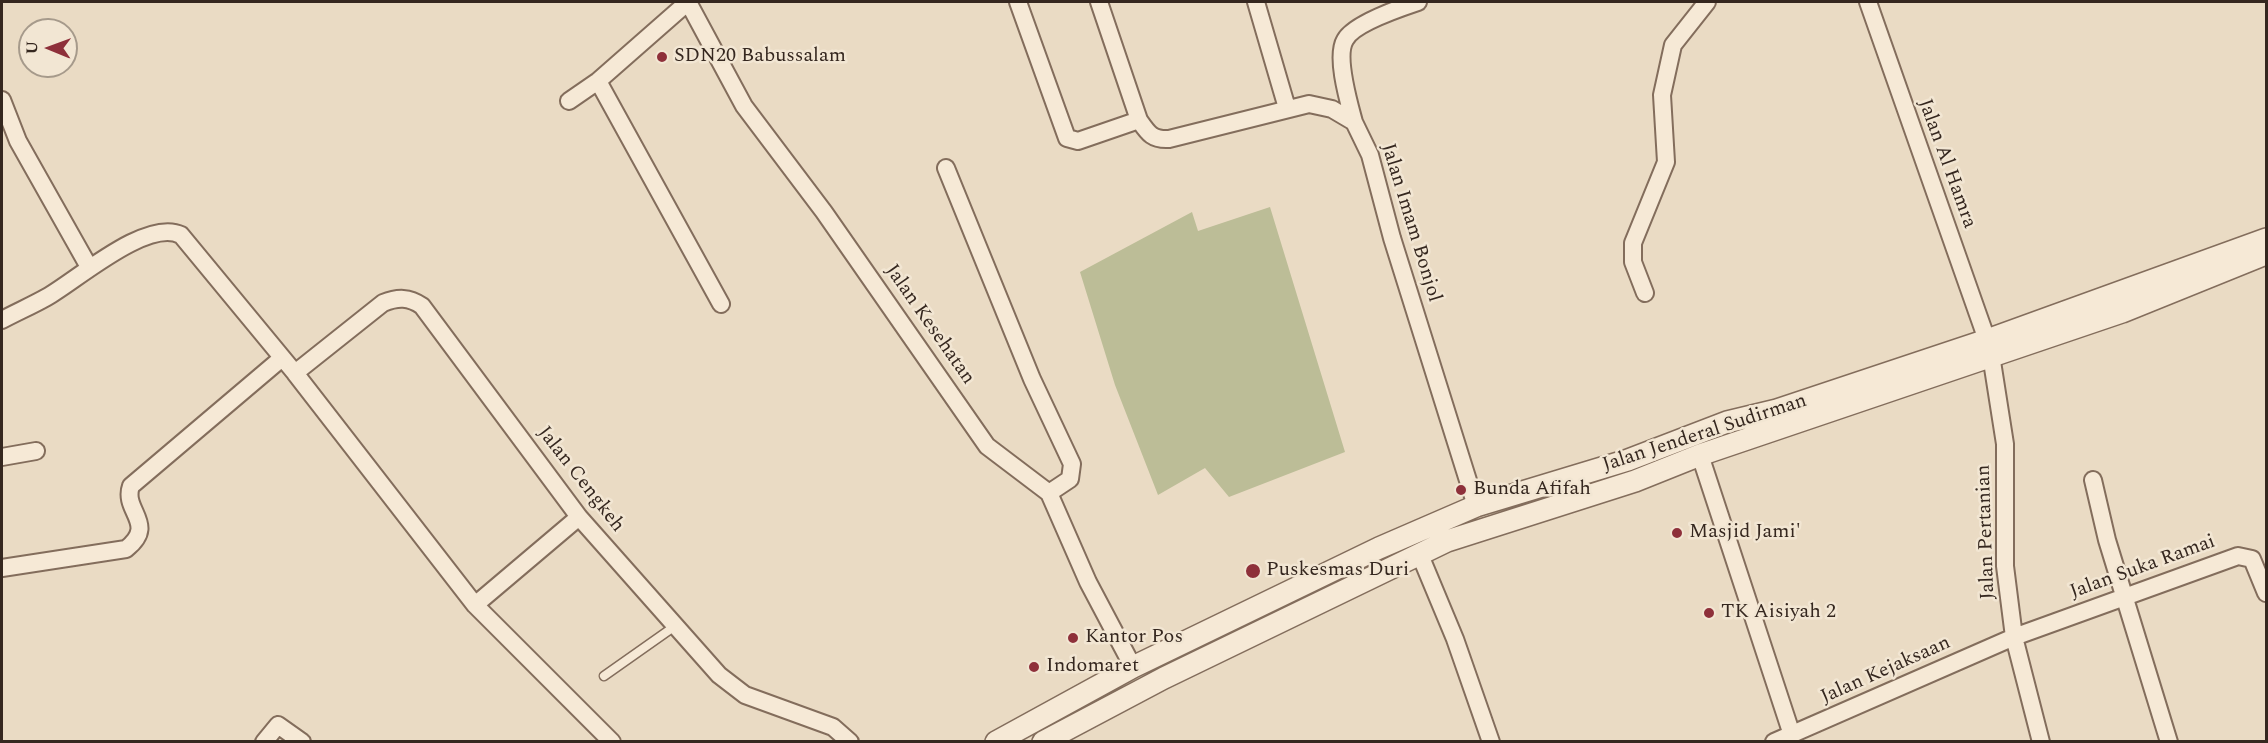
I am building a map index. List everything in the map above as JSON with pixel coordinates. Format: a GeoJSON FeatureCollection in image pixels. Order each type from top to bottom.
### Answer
{"type":"FeatureCollection","features":[{"type":"Feature","properties":{"kind":"street"},"geometry":{"type":"LineString","coordinates":[[569,101],[598,81],[688,2]]}},
{"type":"Feature","properties":{"kind":"street","name":"Jalan Kesehatan"},"geometry":{"type":"LineString","coordinates":[[688,2],[744,106],[824,212],[987,446],[1049,493],[1088,582],[1133,667]]}},
{"type":"Feature","properties":{"kind":"street"},"geometry":{"type":"LineString","coordinates":[[1018,2],[1066,138],[1078,141],[1139,120]]}},
{"type":"Feature","properties":{"kind":"street"},"geometry":{"type":"LineString","coordinates":[[1099,2],[1139,120],[1150,136],[1163,139],[1309,104],[1332,109],[1354,122]]}},
{"type":"Feature","properties":{"kind":"street"},"geometry":{"type":"LineString","coordinates":[[1256,2],[1287,108]]}},
{"type":"Feature","properties":{"kind":"street","name":"Jalan Imam Bonjol"},"geometry":{"type":"LineString","coordinates":[[1418,2],[1399,5],[1352,31],[1344,41],[1345,82],[1354,122],[1370,155],[1392,238],[1476,506]]}},
{"type":"Feature","properties":{"kind":"street"},"geometry":{"type":"LineString","coordinates":[[1645,293],[1633,262],[1633,243],[1666,162],[1662,95],[1672,45],[1707,2]]}},
{"type":"Feature","properties":{"kind":"street","name":"Jalan Al Hamra"},"geometry":{"type":"LineString","coordinates":[[1868,2],[1989,347]]}},
{"type":"Feature","properties":{"kind":"street"},"geometry":{"type":"LineString","coordinates":[[598,81],[721,304]]}},
{"type":"Feature","properties":{"kind":"street"},"geometry":{"type":"LineString","coordinates":[[2,100],[18,141],[60,221],[89,267]]}},
{"type":"Feature","properties":{"kind":"street"},"geometry":{"type":"LineString","coordinates":[[946,168],[1032,379],[1072,464],[1073,471],[1070,479],[1049,493]]}},
{"type":"Feature","properties":{"kind":"street"},"geometry":{"type":"LineString","coordinates":[[2,320],[48,297],[89,267],[146,236],[173,231],[197,251],[475,605],[612,741]]}},
{"type":"Feature","properties":{"kind":"street","name":"Jalan Jenderal Sudirman"},"geometry":{"type":"LineString","coordinates":[[1050,737],[1325,598],[1487,526],[1635,481],[2266,239]]}},
{"type":"Feature","properties":{"kind":"street","name":"Jalan Jenderal Sudirman"},"geometry":{"type":"LineString","coordinates":[[996,741],[1133,667],[1379,548],[1476,506],[1628,460],[1727,422],[1777,410],[1989,347],[2122,312],[2266,254]]}},
{"type":"Feature","properties":{"kind":"street","name":"Jalan Cengkeh"},"geometry":{"type":"LineString","coordinates":[[295,373],[383,303],[396,298],[415,301],[422,306],[579,517],[719,675],[746,695],[833,727],[850,741]]}},
{"type":"Feature","properties":{"kind":"street","name":"Jalan Pertanian"},"geometry":{"type":"LineString","coordinates":[[1989,347],[2005,444],[2005,567],[2014,637],[2041,741]]}},
{"type":"Feature","properties":{"kind":"street"},"geometry":{"type":"LineString","coordinates":[[2,568],[126,549],[139,536],[141,526],[129,495],[131,486],[282,358]]}},
{"type":"Feature","properties":{"kind":"street"},"geometry":{"type":"LineString","coordinates":[[2,457],[36,451]]}},
{"type":"Feature","properties":{"kind":"street"},"geometry":{"type":"LineString","coordinates":[[1700,455],[1783,739]]}},
{"type":"Feature","properties":{"kind":"street"},"geometry":{"type":"LineString","coordinates":[[1628,460],[1635,481]]}},
{"type":"Feature","properties":{"kind":"street"},"geometry":{"type":"LineString","coordinates":[[2093,480],[2097,505],[2169,741]]}},
{"type":"Feature","properties":{"kind":"street"},"geometry":{"type":"LineString","coordinates":[[475,605],[579,517]]}},
{"type":"Feature","properties":{"kind":"street"},"geometry":{"type":"LineString","coordinates":[[1420,555],[1455,639],[1491,741]]}},
{"type":"Feature","properties":{"kind":"street","name":"Jalan Suka Ramai"},"geometry":{"type":"LineString","coordinates":[[2014,637],[2245,555],[2252,559],[2266,593]]}},
{"type":"Feature","properties":{"kind":"street","name":"Jalan Kejaksaan"},"geometry":{"type":"LineString","coordinates":[[1783,739],[2014,637]]}},
{"type":"Feature","properties":{"kind":"street"},"geometry":{"type":"LineString","coordinates":[[1048,713],[1050,737]]}},
{"type":"Feature","properties":{"kind":"street"},"geometry":{"type":"LineString","coordinates":[[264,741],[279,725],[303,741]]}},
{"type":"Feature","properties":{"kind":"lane"},"geometry":{"type":"LineString","coordinates":[[604,676],[675,627]]}},
{"type":"Feature","properties":{"kind":"green space"},"geometry":{"type":"Polygon","coordinates":[[[1270,207],[1345,452],[1229,497],[1205,468],[1158,495],[1115,385],[1080,272],[1192,212],[1198,231],[1270,207]]]}},
{"type":"Feature","properties":{"kind":"place","name":"SDN20 Babussalam"},"geometry":{"type":"Point","coordinates":[662,57]}},
{"type":"Feature","properties":{"kind":"place","name":"Bunda Afifah"},"geometry":{"type":"Point","coordinates":[1461,490]}},
{"type":"Feature","properties":{"kind":"place","name":"Masjid Jami'"},"geometry":{"type":"Point","coordinates":[1677,533]}},
{"type":"Feature","properties":{"kind":"place","name":"Puskesmas Duri"},"geometry":{"type":"Point","coordinates":[1253,571]}},
{"type":"Feature","properties":{"kind":"place","name":"TK Aisiyah 2"},"geometry":{"type":"Point","coordinates":[1709,613]}},
{"type":"Feature","properties":{"kind":"place","name":"Kantor Pos"},"geometry":{"type":"Point","coordinates":[1073,638]}},
{"type":"Feature","properties":{"kind":"place","name":"Indomaret"},"geometry":{"type":"Point","coordinates":[1034,667]}}]}
